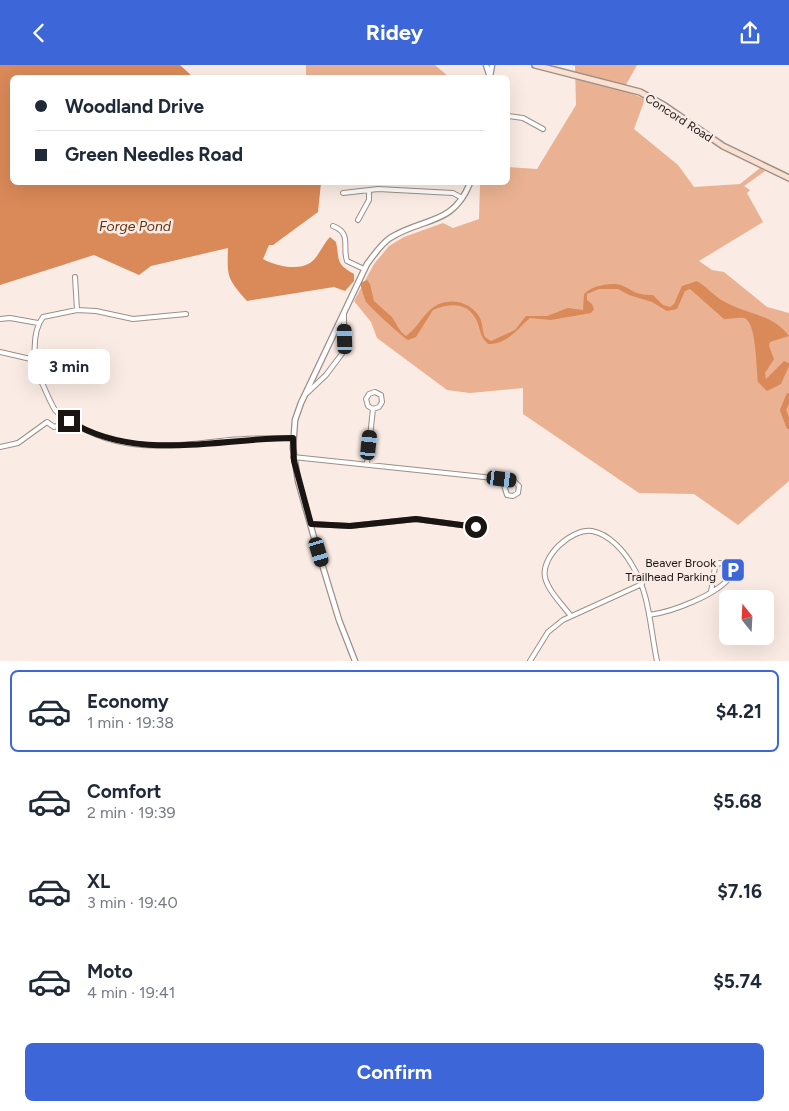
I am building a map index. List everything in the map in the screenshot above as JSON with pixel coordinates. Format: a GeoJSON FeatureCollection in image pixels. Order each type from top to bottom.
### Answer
{"type":"FeatureCollection","features":[{"type":"Feature","properties":{"kind":"main road","name":"Concord Road"},"geometry":{"type":"LineString","coordinates":[[535,65],[640,92],[666,106],[723,146],[789,178]]}},
{"type":"Feature","properties":{"kind":"street"},"geometry":{"type":"LineString","coordinates":[[510,116],[524,118],[543,129]]}},
{"type":"Feature","properties":{"kind":"street"},"geometry":{"type":"LineString","coordinates":[[356,661],[339,619],[293,457],[293,438],[297,414],[363,270],[386,241],[402,232],[447,215],[462,198],[469,185]]}},
{"type":"Feature","properties":{"kind":"street"},"geometry":{"type":"LineString","coordinates":[[343,193],[378,189],[453,193],[462,198]]}},
{"type":"Feature","properties":{"kind":"street"},"geometry":{"type":"LineString","coordinates":[[358,220],[369,200],[369,191]]}},
{"type":"Feature","properties":{"kind":"street"},"geometry":{"type":"LineString","coordinates":[[333,226],[346,237],[347,261],[363,270]]}},
{"type":"Feature","properties":{"kind":"street"},"geometry":{"type":"LineString","coordinates":[[75,277],[77,309]]}},
{"type":"Feature","properties":{"kind":"street"},"geometry":{"type":"LineString","coordinates":[[186,314],[128,318],[77,309],[43,317],[38,323],[35,360],[37,373],[56,411],[85,431],[106,438],[143,446],[182,446],[242,439],[293,438]]}},
{"type":"Feature","properties":{"kind":"street"},"geometry":{"type":"LineString","coordinates":[[305,394],[326,375],[344,351],[344,310]]}},
{"type":"Feature","properties":{"kind":"street"},"geometry":{"type":"LineString","coordinates":[[0,319],[10,318],[38,323]]}},
{"type":"Feature","properties":{"kind":"street"},"geometry":{"type":"LineString","coordinates":[[0,352],[35,360]]}},
{"type":"Feature","properties":{"kind":"street"},"geometry":{"type":"LineString","coordinates":[[374,392],[380,394],[382,400],[379,407],[373,409],[368,406],[366,400],[368,395],[374,392]]}},
{"type":"Feature","properties":{"kind":"street"},"geometry":{"type":"LineString","coordinates":[[367,464],[373,409]]}},
{"type":"Feature","properties":{"kind":"street"},"geometry":{"type":"LineString","coordinates":[[0,447],[18,443],[47,422],[54,427],[69,421]]}},
{"type":"Feature","properties":{"kind":"street"},"geometry":{"type":"LineString","coordinates":[[293,457],[502,479],[517,482],[520,488],[518,493],[513,496],[507,495],[502,479]]}},
{"type":"Feature","properties":{"kind":"street"},"geometry":{"type":"LineString","coordinates":[[311,524],[350,526],[416,519],[476,527]]}},
{"type":"Feature","properties":{"kind":"street"},"geometry":{"type":"LineString","coordinates":[[570,615],[549,587],[545,571],[550,556],[578,533],[594,531],[611,540],[629,560],[642,584],[657,661]]}},
{"type":"Feature","properties":{"kind":"street"},"geometry":{"type":"LineString","coordinates":[[649,615],[674,609],[711,592],[730,577],[732,570],[727,564],[719,563],[715,567],[711,592]]}},
{"type":"Feature","properties":{"kind":"street"},"geometry":{"type":"LineString","coordinates":[[530,661],[548,631],[570,615],[642,584]]}},
{"type":"Feature","properties":{"kind":"shaded area"},"geometry":{"type":"Polygon","coordinates":[[[306,65],[435,65],[447,75],[306,75],[306,65]]]}},
{"type":"Feature","properties":{"kind":"shaded area"},"geometry":{"type":"Polygon","coordinates":[[[572,65],[637,65],[623,90],[645,99],[634,129],[678,165],[694,187],[740,184],[760,168],[765,171],[744,186],[750,190],[747,193],[763,222],[699,261],[712,270],[724,272],[767,307],[789,313],[789,481],[738,525],[694,494],[639,493],[523,414],[523,388],[470,393],[447,390],[377,338],[371,322],[354,301],[374,264],[389,246],[404,237],[443,223],[453,228],[479,219],[480,185],[510,185],[510,167],[537,169],[576,105],[575,66],[572,65]]]}},
{"type":"Feature","properties":{"kind":"water","name":"Forge Pond"},"geometry":{"type":"Polygon","coordinates":[[[0,65],[180,65],[191,75],[10,75],[10,185],[321,185],[318,212],[273,245],[269,245],[263,259],[286,267],[299,267],[310,263],[316,258],[330,237],[336,242],[339,261],[354,274],[354,281],[345,291],[334,287],[247,301],[235,287],[230,277],[228,271],[228,248],[151,266],[139,275],[94,255],[0,285],[0,65]]]}},
{"type":"Feature","properties":{"kind":"water"},"geometry":{"type":"Polygon","coordinates":[[[367,280],[370,284],[374,301],[392,317],[401,332],[406,336],[433,307],[448,302],[455,302],[463,303],[475,312],[481,320],[485,337],[491,341],[515,330],[526,316],[547,316],[568,308],[583,310],[584,294],[597,287],[608,284],[623,286],[639,294],[653,295],[663,305],[670,307],[674,304],[682,286],[697,281],[725,302],[775,323],[789,336],[770,342],[769,346],[774,359],[765,373],[766,379],[784,361],[789,363],[789,366],[781,384],[767,391],[758,382],[754,337],[748,321],[744,318],[724,319],[690,289],[685,291],[677,309],[667,311],[652,302],[629,295],[618,289],[599,289],[587,294],[587,300],[594,309],[591,313],[551,320],[530,318],[506,339],[501,342],[488,344],[483,338],[472,313],[456,305],[433,310],[416,337],[408,340],[366,302],[360,283],[367,280]]]}},
{"type":"Feature","properties":{"kind":"waterway"},"geometry":{"type":"LineString","coordinates":[[789,396],[783,410],[789,426]]}},
{"type":"Feature","properties":{"kind":"place","name":"Beaver Brook Trailhead Parking"},"geometry":{"type":"Point","coordinates":[733,570]}},
{"type":"Feature","properties":{"kind":"route"},"geometry":{"type":"LineString","coordinates":[[69,421],[85,431],[124,443],[143,446],[182,446],[242,439],[293,438],[293,455],[298,481],[311,524],[350,526],[416,519],[476,527]]}}]}
